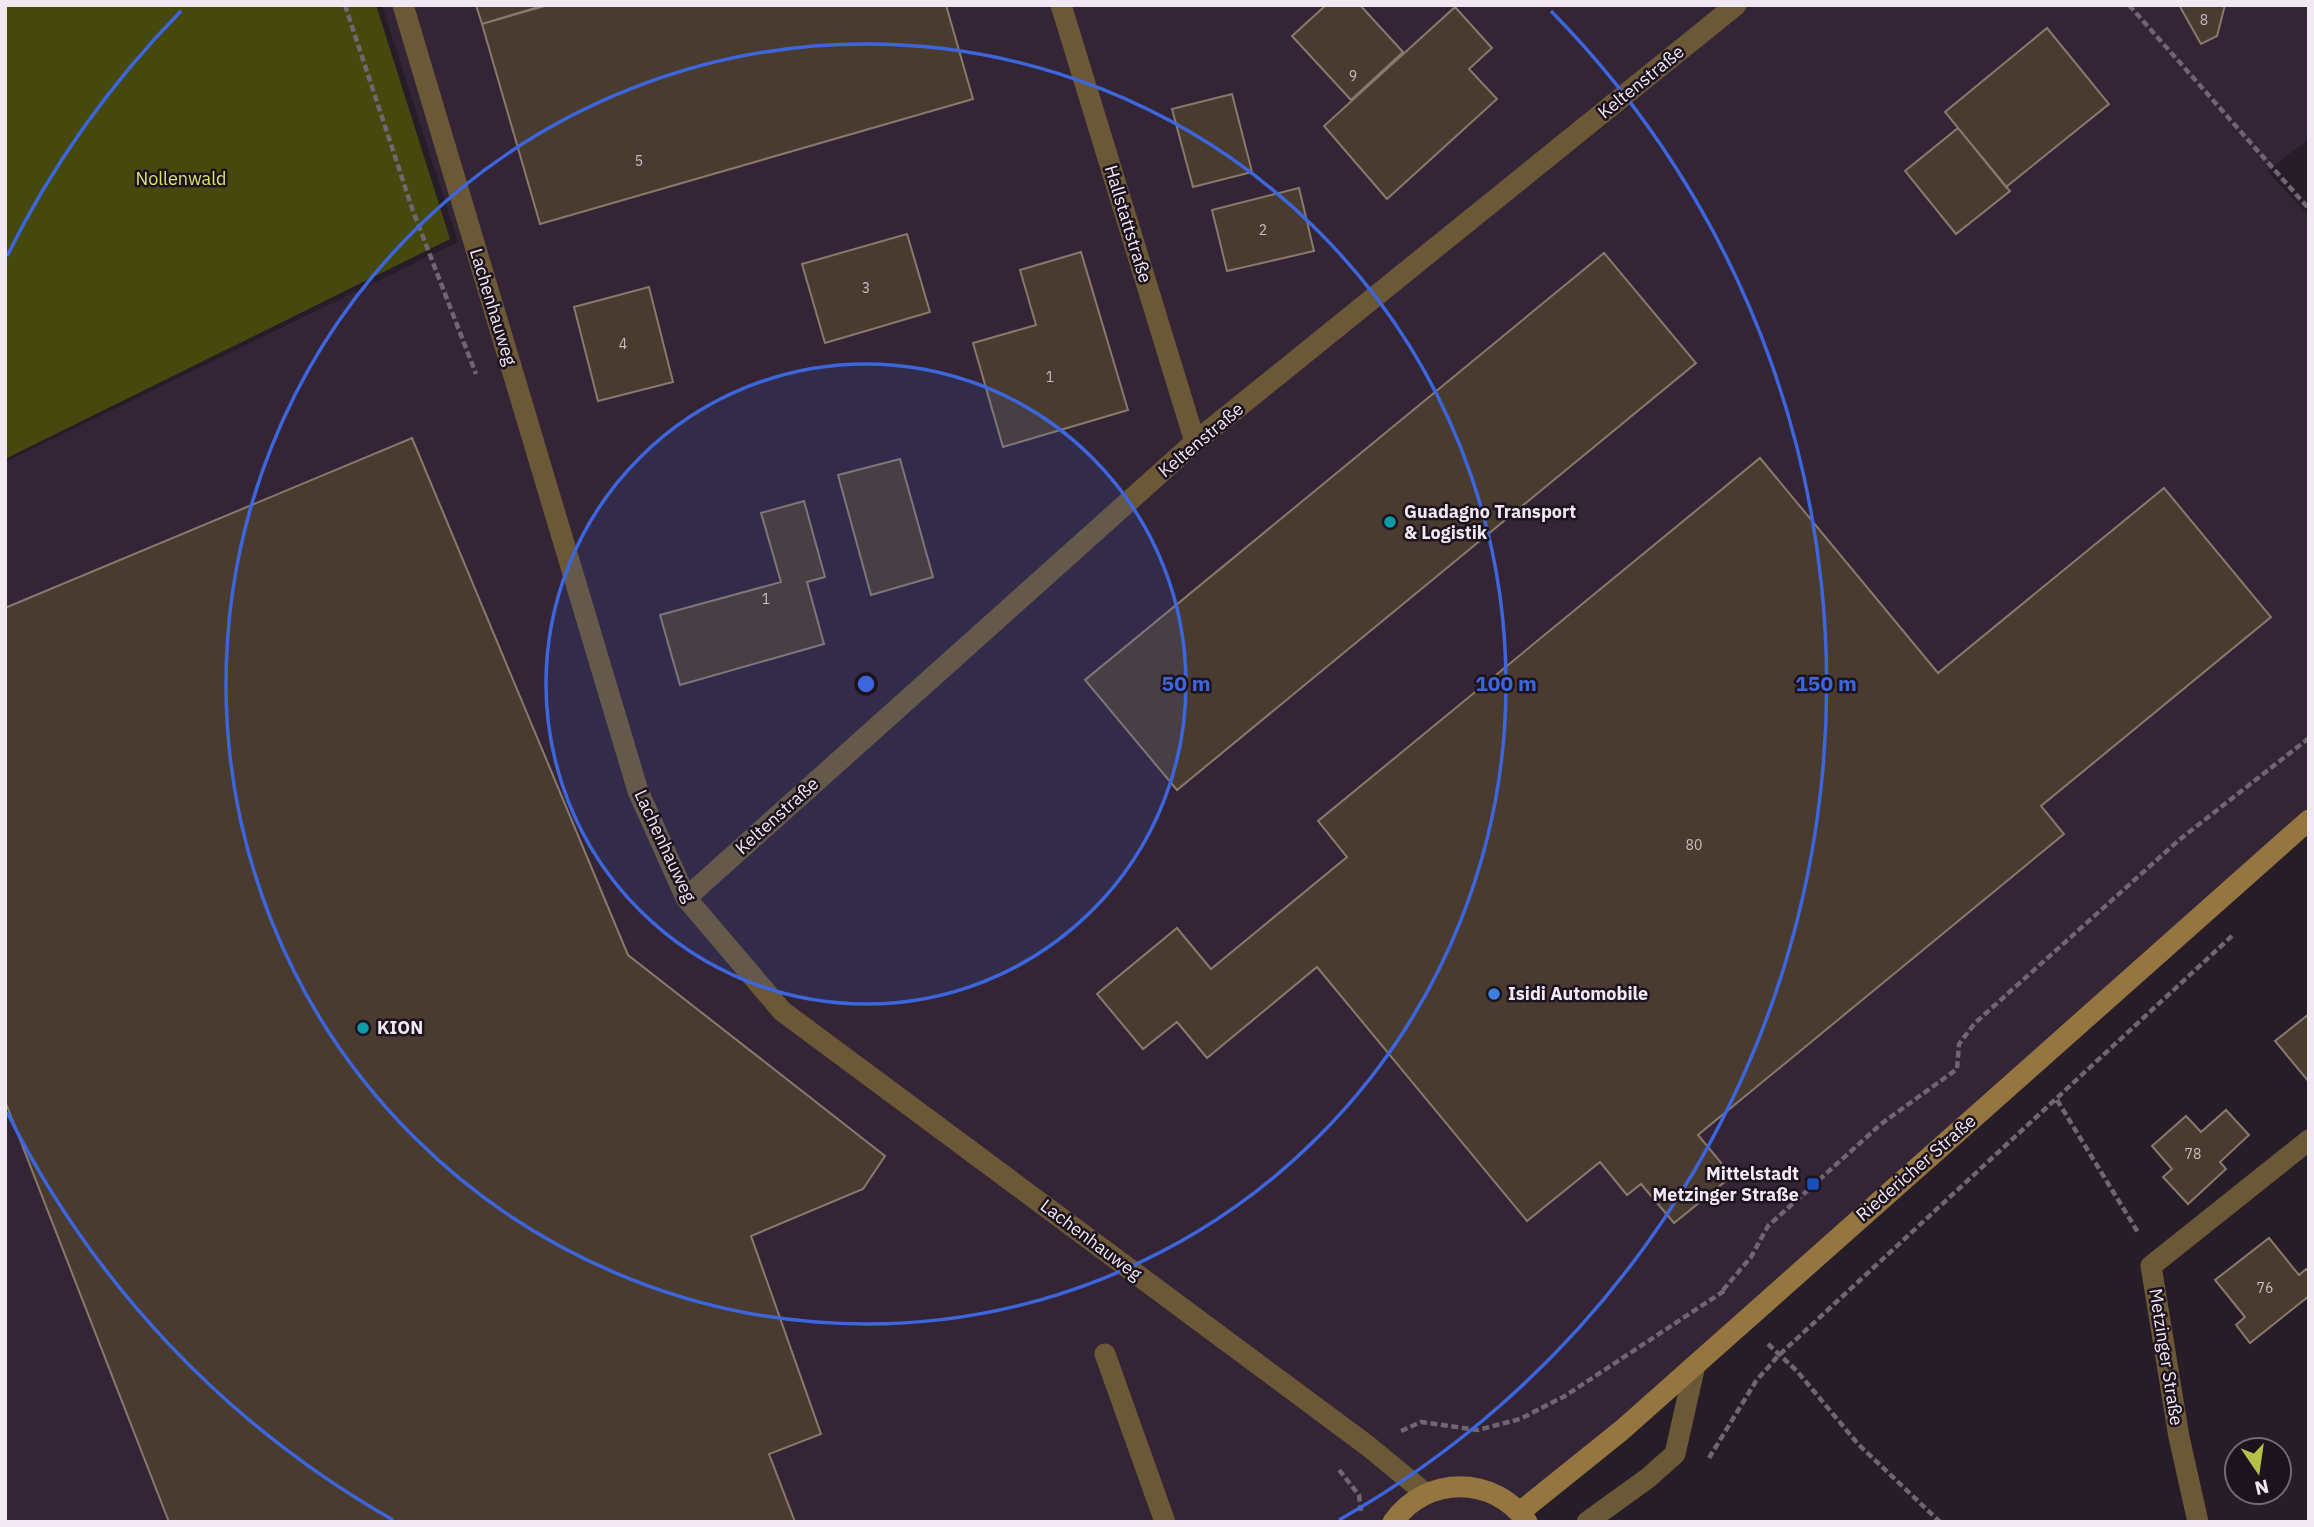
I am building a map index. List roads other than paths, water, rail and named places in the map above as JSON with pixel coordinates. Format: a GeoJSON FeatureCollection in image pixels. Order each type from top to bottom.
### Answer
{"type":"FeatureCollection","features":[{"type":"Feature","properties":{"kind":"main road","name":"Riedericher Straße"},"geometry":{"type":"LineString","coordinates":[[1523,1517],[2309,820]]}},
{"type":"Feature","properties":{"kind":"main road"},"geometry":{"type":"LineString","coordinates":[[1393,1522],[1402,1509],[1425,1493],[1461,1485],[1496,1494],[1523,1517]]}},
{"type":"Feature","properties":{"kind":"street","name":"Lachenhauweg"},"geometry":{"type":"LineString","coordinates":[[403,5],[638,792],[686,898],[782,1011],[1368,1446],[1425,1493]]}},
{"type":"Feature","properties":{"kind":"street","name":"Hallstattstraße"},"geometry":{"type":"LineString","coordinates":[[1061,5],[1195,442]]}},
{"type":"Feature","properties":{"kind":"street","name":"Keltenstraße"},"geometry":{"type":"LineString","coordinates":[[686,898],[1195,442],[1736,5]]}},
{"type":"Feature","properties":{"kind":"street","name":"Metzinger Straße"},"geometry":{"type":"LineString","coordinates":[[2198,1522],[2179,1437],[2151,1266],[2309,1140]]}},
{"type":"Feature","properties":{"kind":"street"},"geometry":{"type":"LineString","coordinates":[[1105,1354],[1165,1522]]}},
{"type":"Feature","properties":{"kind":"street"},"geometry":{"type":"LineString","coordinates":[[1587,1522],[1648,1478],[1675,1454],[1695,1365]]}},
{"type":"Feature","properties":{"kind":"place","name":"Guadagno Transport & Logistik"},"geometry":{"type":"Point","coordinates":[1390,522]}},
{"type":"Feature","properties":{"kind":"place","name":"Isidi Automobile"},"geometry":{"type":"Point","coordinates":[1494,994]}},
{"type":"Feature","properties":{"kind":"place","name":"KION"},"geometry":{"type":"Point","coordinates":[363,1028]}},
{"type":"Feature","properties":{"kind":"place","name":"Mittelstadt Metzinger Straße"},"geometry":{"type":"Point","coordinates":[1813,1184]}},
{"type":"Feature","properties":{"kind":"park label","name":"Nollenwald"},"geometry":{"type":"Point","coordinates":[181,179]}}]}
